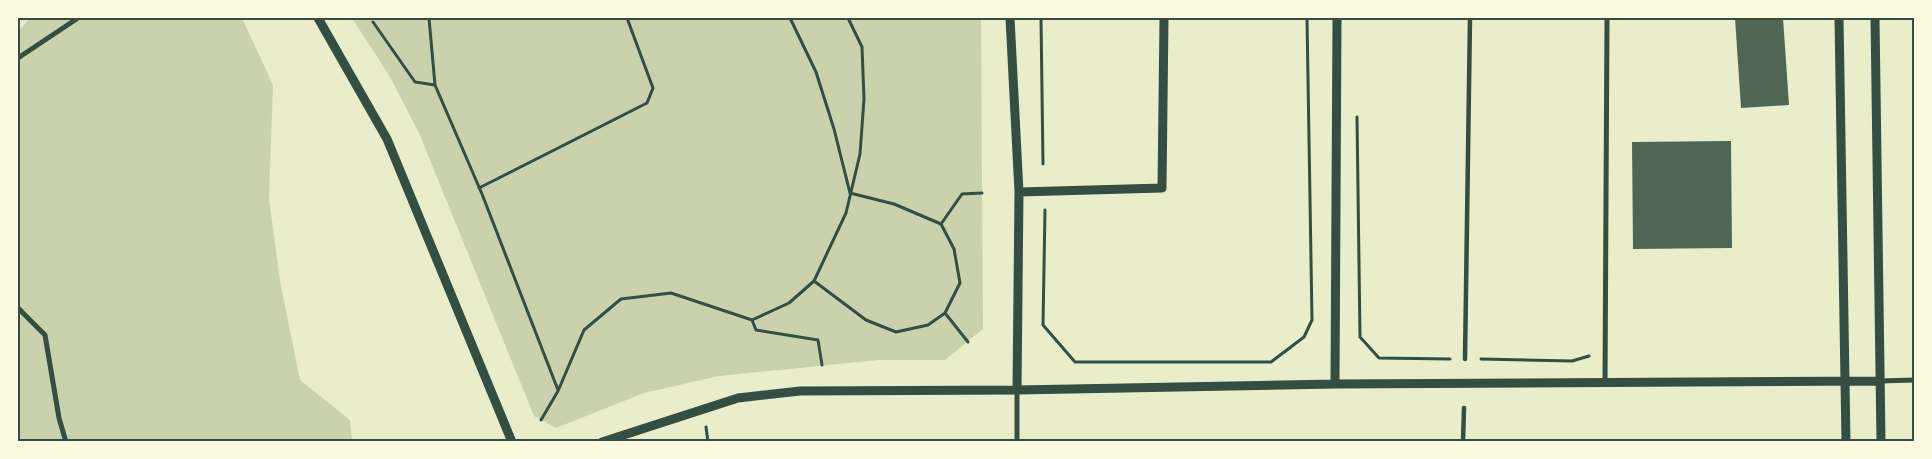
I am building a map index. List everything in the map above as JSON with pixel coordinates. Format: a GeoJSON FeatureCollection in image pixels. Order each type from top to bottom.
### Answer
{"type":"FeatureCollection","features":[{"type":"Feature","properties":{"kind":"street"},"geometry":{"type":"LineString","coordinates":[[18,58],[78,18]]}},
{"type":"Feature","properties":{"kind":"street"},"geometry":{"type":"LineString","coordinates":[[318,18],[387,139],[512,442]]}},
{"type":"Feature","properties":{"kind":"street"},"geometry":{"type":"LineString","coordinates":[[1010,18],[1019,192],[1017,442]]}},
{"type":"Feature","properties":{"kind":"street"},"geometry":{"type":"LineString","coordinates":[[1019,192],[1162,188],[1164,18]]}},
{"type":"Feature","properties":{"kind":"street"},"geometry":{"type":"LineString","coordinates":[[1336,384],[1337,18]]}},
{"type":"Feature","properties":{"kind":"street"},"geometry":{"type":"LineString","coordinates":[[1466,359],[1470,18]]}},
{"type":"Feature","properties":{"kind":"street"},"geometry":{"type":"LineString","coordinates":[[1605,383],[1606,18]]}},
{"type":"Feature","properties":{"kind":"street"},"geometry":{"type":"LineString","coordinates":[[1839,18],[1847,382],[1846,442]]}},
{"type":"Feature","properties":{"kind":"street"},"geometry":{"type":"LineString","coordinates":[[1875,18],[1880,442]]}},
{"type":"Feature","properties":{"kind":"street"},"geometry":{"type":"LineString","coordinates":[[18,308],[45,335],[59,418],[66,442]]}},
{"type":"Feature","properties":{"kind":"street"},"geometry":{"type":"LineString","coordinates":[[602,442],[703,408],[747,397],[800,391],[1017,390],[1336,384],[1847,382],[1914,380]]}},
{"type":"Feature","properties":{"kind":"street"},"geometry":{"type":"LineString","coordinates":[[1463,442],[1464,408]]}},
{"type":"Feature","properties":{"kind":"path"},"geometry":{"type":"LineString","coordinates":[[430,18],[435,85],[479,188],[558,391]]}},
{"type":"Feature","properties":{"kind":"path"},"geometry":{"type":"LineString","coordinates":[[479,188],[647,103],[653,88],[627,18]]}},
{"type":"Feature","properties":{"kind":"path"},"geometry":{"type":"LineString","coordinates":[[790,18],[816,72],[834,128],[850,193]]}},
{"type":"Feature","properties":{"kind":"path"},"geometry":{"type":"LineString","coordinates":[[541,420],[558,391],[584,330],[621,299],[671,293],[752,320],[789,303],[814,281],[846,214],[860,154],[864,98],[862,47],[848,18]]}},
{"type":"Feature","properties":{"kind":"path"},"geometry":{"type":"LineString","coordinates":[[1041,18],[1043,164]]}},
{"type":"Feature","properties":{"kind":"path"},"geometry":{"type":"LineString","coordinates":[[1045,210],[1043,325],[1075,362],[1271,362],[1304,337],[1312,320],[1307,18]]}},
{"type":"Feature","properties":{"kind":"path"},"geometry":{"type":"LineString","coordinates":[[373,22],[415,82],[435,85]]}},
{"type":"Feature","properties":{"kind":"path"},"geometry":{"type":"LineString","coordinates":[[1357,107],[1360,337],[1379,358],[1572,361],[1589,356]]}},
{"type":"Feature","properties":{"kind":"path"},"geometry":{"type":"LineString","coordinates":[[814,281],[866,320],[896,332],[928,325],[946,313],[960,283],[954,249],[941,224],[894,204],[850,193]]}},
{"type":"Feature","properties":{"kind":"path"},"geometry":{"type":"LineString","coordinates":[[941,224],[962,194],[982,193]]}},
{"type":"Feature","properties":{"kind":"path"},"geometry":{"type":"LineString","coordinates":[[946,313],[968,342]]}},
{"type":"Feature","properties":{"kind":"path"},"geometry":{"type":"LineString","coordinates":[[752,320],[756,330],[818,340],[822,365]]}},
{"type":"Feature","properties":{"kind":"green space"},"geometry":{"type":"Polygon","coordinates":[[[30,18],[242,18],[273,85],[269,198],[280,281],[300,380],[350,420],[352,441],[18,441],[18,32],[30,18]]]}},
{"type":"Feature","properties":{"kind":"green space"},"geometry":{"type":"Polygon","coordinates":[[[352,18],[981,18],[983,329],[945,360],[878,360],[719,376],[644,393],[556,428],[534,416],[419,133],[390,77],[352,18]]]}},
{"type":"Feature","properties":{"kind":"building"},"geometry":{"type":"Polygon","coordinates":[[[1735,18],[1783,18],[1789,105],[1741,108],[1735,18]]]}},
{"type":"Feature","properties":{"kind":"building"},"geometry":{"type":"Polygon","coordinates":[[[1731,141],[1732,248],[1633,249],[1632,142],[1731,141]]]}}]}
